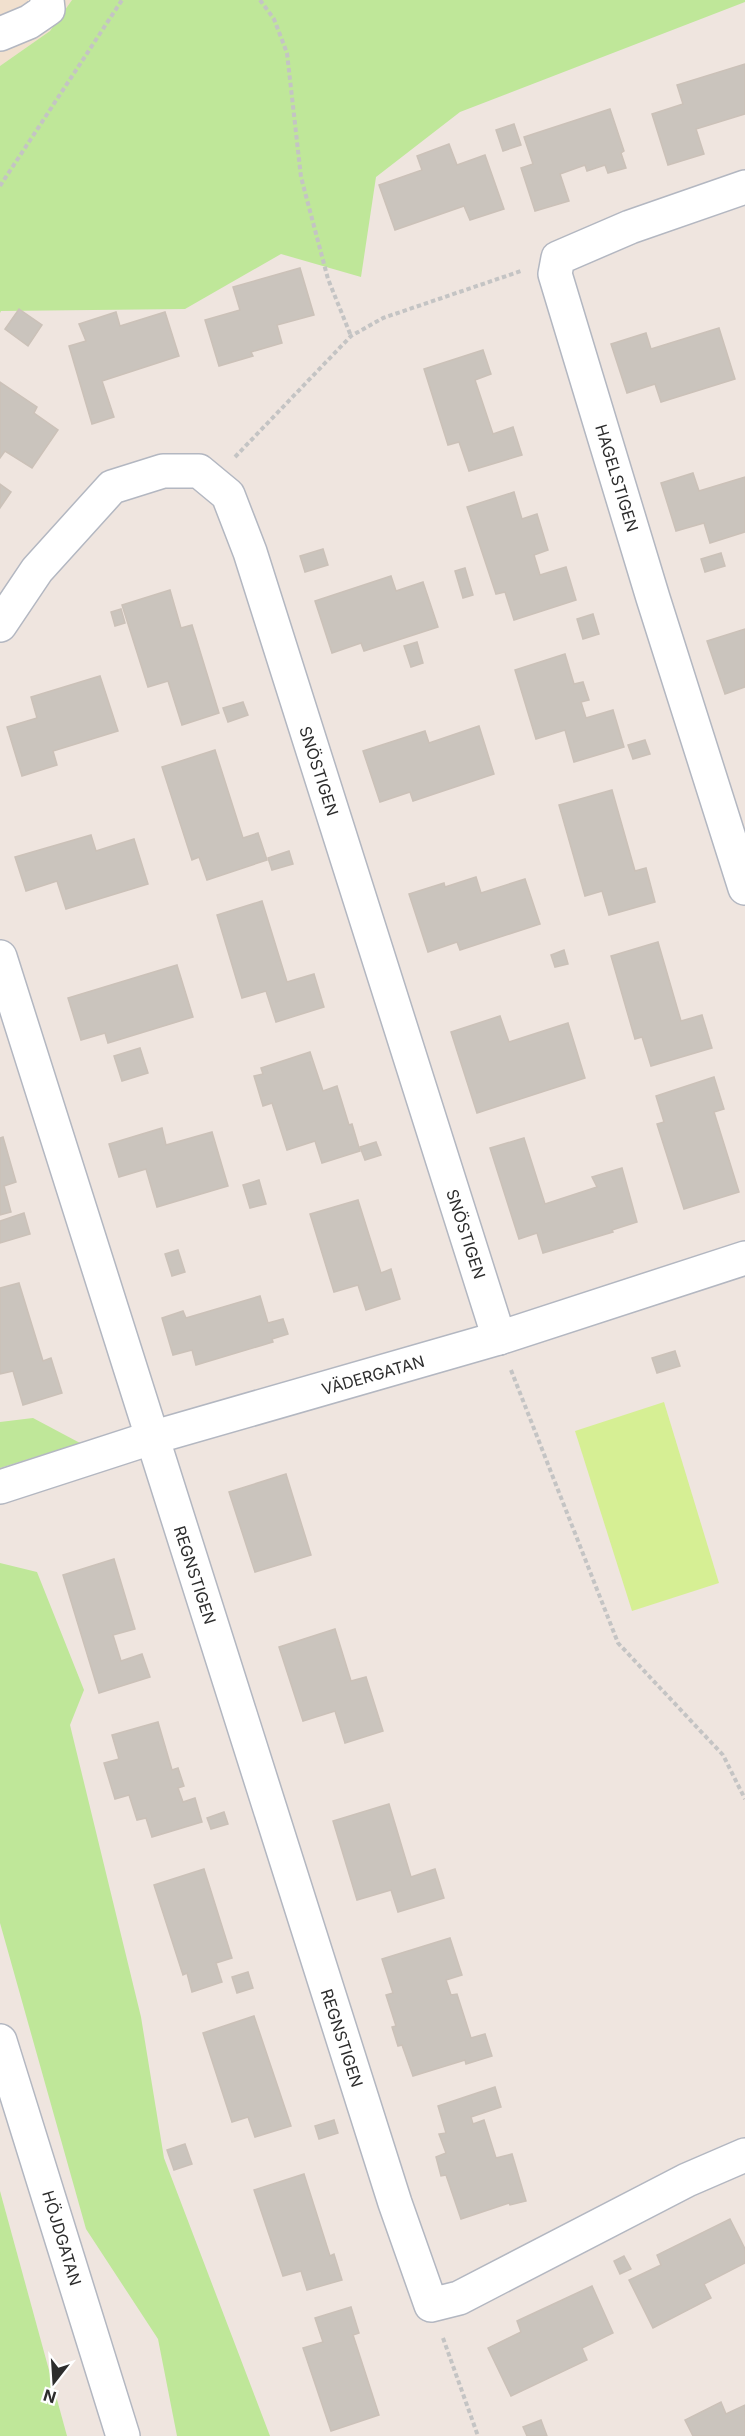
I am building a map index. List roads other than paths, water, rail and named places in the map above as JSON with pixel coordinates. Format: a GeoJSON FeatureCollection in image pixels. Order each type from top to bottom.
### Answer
{"type":"FeatureCollection","features":[{"type":"Feature","properties":{"kind":"street"},"geometry":{"type":"LineString","coordinates":[[0,34],[29,22],[48,9],[47,0]]}},
{"type":"Feature","properties":{"kind":"street","name":"HAGELSTIGEN"},"geometry":{"type":"LineString","coordinates":[[745,187],[630,227],[558,258],[555,274],[653,598],[745,888]]}},
{"type":"Feature","properties":{"kind":"street","name":"SNÖSTIGEN"},"geometry":{"type":"LineString","coordinates":[[0,625],[37,570],[112,488],[163,471],[199,471],[228,495],[250,552],[499,1338]]}},
{"type":"Feature","properties":{"kind":"street"},"geometry":{"type":"LineString","coordinates":[[0,957],[151,1438]]}},
{"type":"Feature","properties":{"kind":"street","name":"VÄDERGATAN"},"geometry":{"type":"LineString","coordinates":[[0,1487],[151,1438],[499,1338],[745,1258]]}},
{"type":"Feature","properties":{"kind":"street","name":"REGNSTIGEN"},"geometry":{"type":"LineString","coordinates":[[151,1438],[395,2203],[431,2305],[459,2298],[687,2180],[745,2156]]}},
{"type":"Feature","properties":{"kind":"street","name":"HÖJDGATAN"},"geometry":{"type":"LineString","coordinates":[[0,2041],[123,2436]]}}]}
